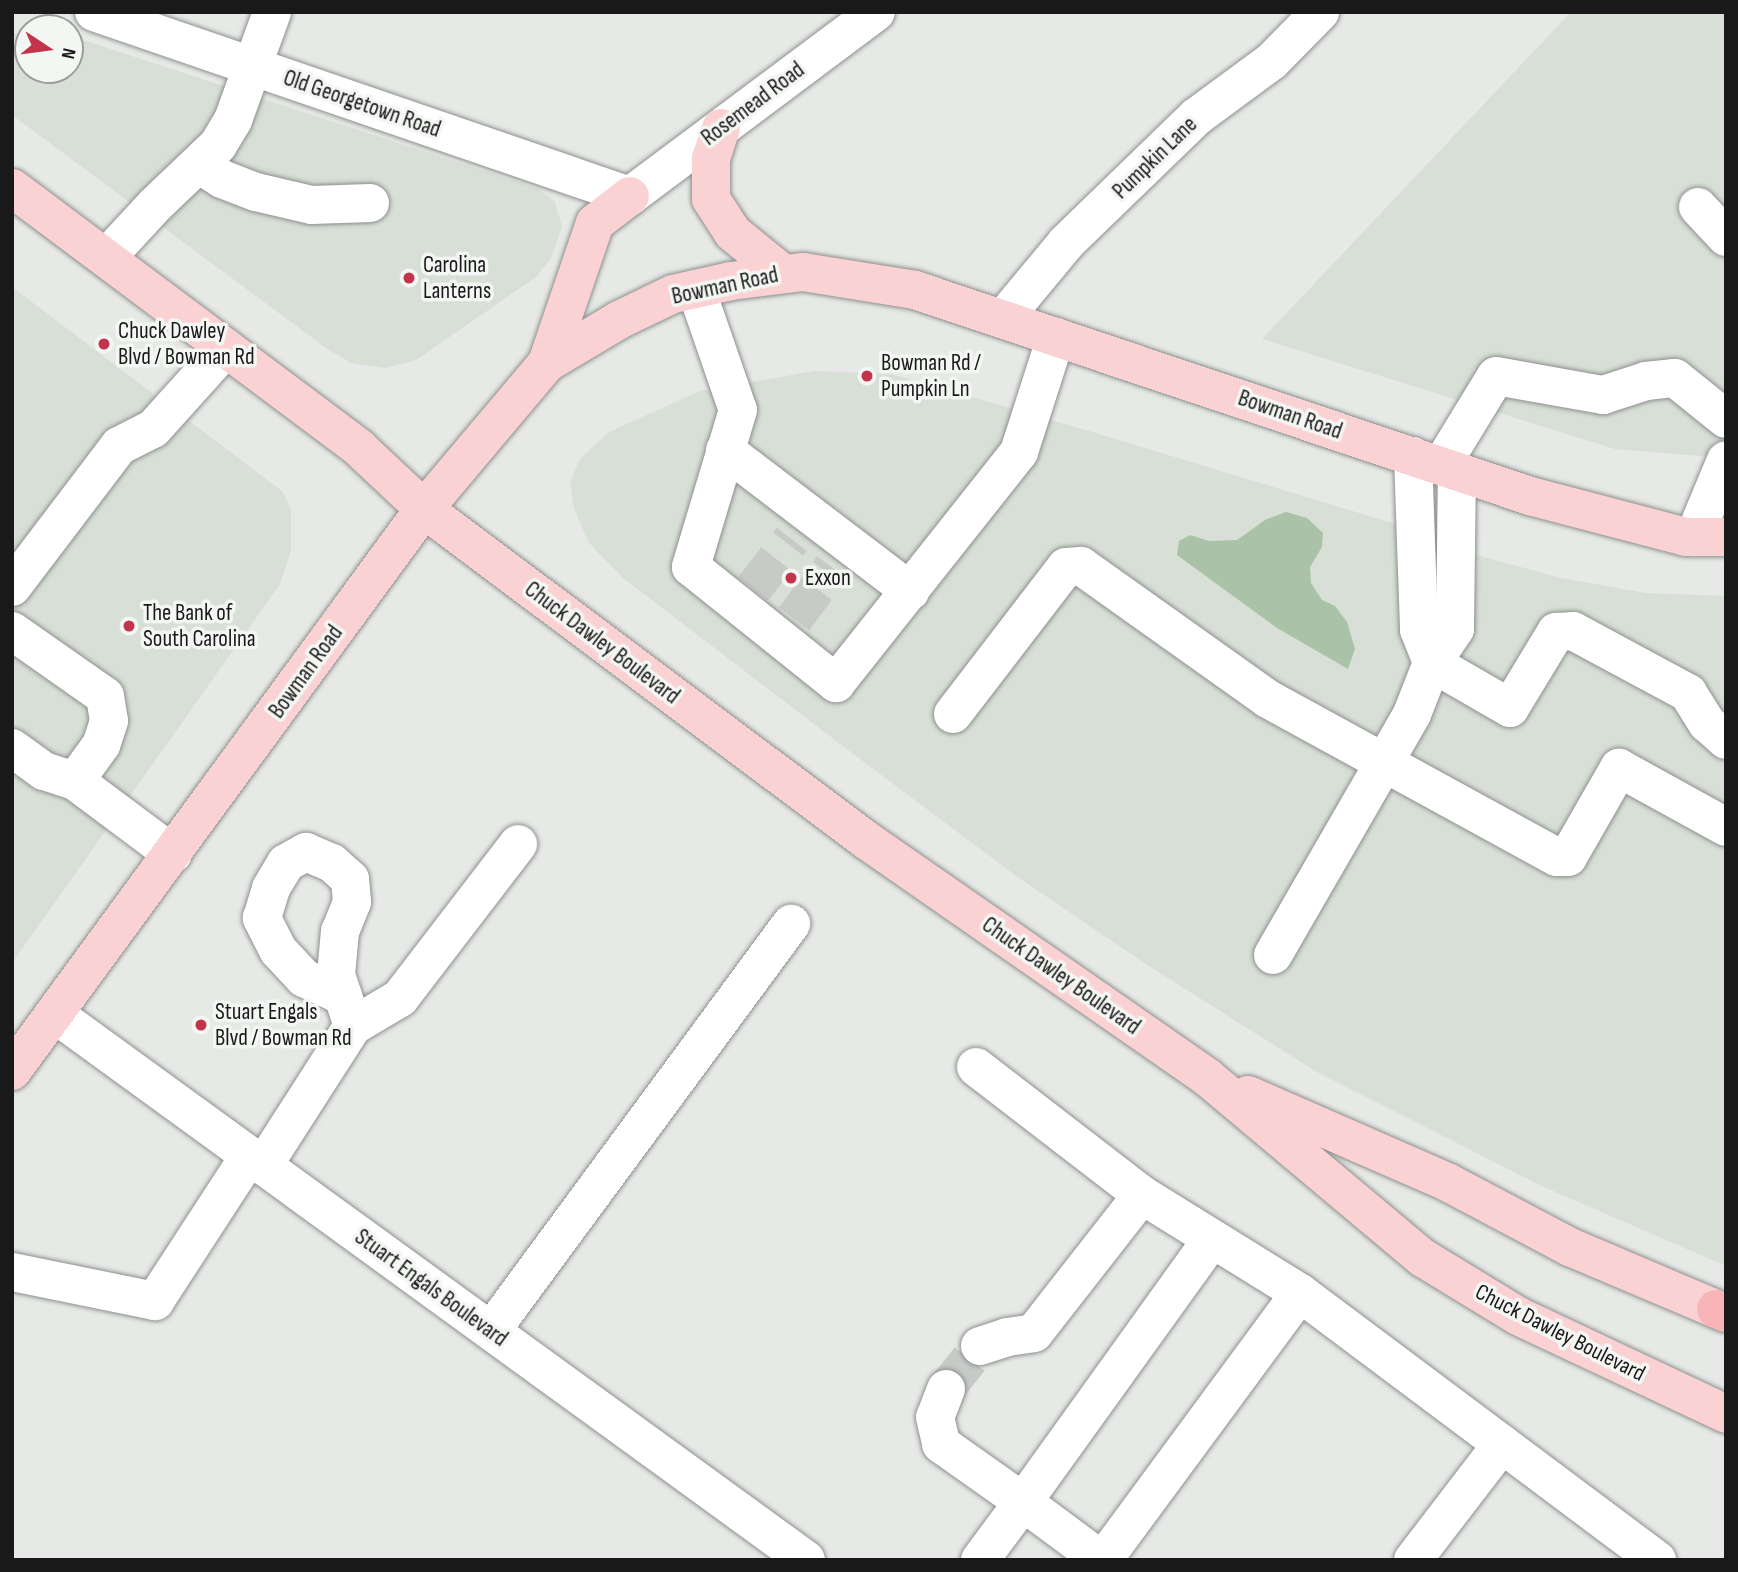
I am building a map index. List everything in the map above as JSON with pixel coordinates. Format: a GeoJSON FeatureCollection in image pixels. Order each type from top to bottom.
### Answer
{"type":"FeatureCollection","features":[{"type":"Feature","properties":{"kind":"main road"},"geometry":{"type":"LineString","coordinates":[[721,128],[711,159],[711,199],[733,233],[782,273]]}},
{"type":"Feature","properties":{"kind":"main road","name":"Chuck Dawley Boulevard"},"geometry":{"type":"LineString","coordinates":[[12,188],[359,448],[424,509],[866,840],[1207,1077],[1423,1258],[1518,1316],[1726,1414]]}},
{"type":"Feature","properties":{"kind":"main road"},"geometry":{"type":"LineString","coordinates":[[547,363],[595,223],[630,196]]}},
{"type":"Feature","properties":{"kind":"main road","name":"Bowman Road"},"geometry":{"type":"LineString","coordinates":[[12,1071],[424,509],[547,363],[618,320],[673,295],[782,273],[803,272],[915,290],[1530,496],[1710,537]]}},
{"type":"Feature","properties":{"kind":"main road","name":"Chuck Dawley Boulevard"},"geometry":{"type":"LineString","coordinates":[[1207,1077],[1449,1183],[1570,1247],[1722,1311]]}},
{"type":"Feature","properties":{"kind":"street","name":"Old Georgetown Road"},"geometry":{"type":"LineString","coordinates":[[94,12],[630,196]]}},
{"type":"Feature","properties":{"kind":"street"},"geometry":{"type":"LineString","coordinates":[[106,258],[218,145],[233,120],[272,12]]}},
{"type":"Feature","properties":{"kind":"street","name":"Rosemead Road"},"geometry":{"type":"LineString","coordinates":[[630,196],[876,12]]}},
{"type":"Feature","properties":{"kind":"street","name":"Pumpkin Lane"},"geometry":{"type":"LineString","coordinates":[[1003,319],[1066,243],[1196,117],[1272,61],[1320,12]]}},
{"type":"Feature","properties":{"kind":"street"},"geometry":{"type":"LineString","coordinates":[[199,164],[222,179],[312,205],[370,203]]}},
{"type":"Feature","properties":{"kind":"street"},"geometry":{"type":"LineString","coordinates":[[1698,207],[1726,237]]}},
{"type":"Feature","properties":{"kind":"street"},"geometry":{"type":"LineString","coordinates":[[696,289],[738,410],[691,567],[746,598],[787,628],[836,683],[1019,452],[1056,337]]}},
{"type":"Feature","properties":{"kind":"street"},"geometry":{"type":"LineString","coordinates":[[12,587],[119,446],[153,429],[226,348]]}},
{"type":"Feature","properties":{"kind":"street"},"geometry":{"type":"LineString","coordinates":[[1726,419],[1675,378],[1646,381],[1603,395],[1496,376],[1437,465],[1419,630],[1432,663],[1510,708],[1556,632],[1573,631],[1688,693],[1707,723],[1726,740]]}},
{"type":"Feature","properties":{"kind":"street"},"geometry":{"type":"LineString","coordinates":[[725,450],[801,527],[841,557],[911,591]]}},
{"type":"Feature","properties":{"kind":"street"},"geometry":{"type":"LineString","coordinates":[[1710,537],[1726,460]]}},
{"type":"Feature","properties":{"kind":"street"},"geometry":{"type":"LineString","coordinates":[[953,714],[1066,567],[1081,566],[1268,699],[1386,761],[1557,857],[1568,857],[1619,768],[1726,827]]}},
{"type":"Feature","properties":{"kind":"street"},"geometry":{"type":"LineString","coordinates":[[12,631],[105,696],[109,721],[101,745],[75,781]]}},
{"type":"Feature","properties":{"kind":"street"},"geometry":{"type":"LineString","coordinates":[[1273,956],[1412,714],[1432,663]]}},
{"type":"Feature","properties":{"kind":"street"},"geometry":{"type":"LineString","coordinates":[[12,748],[44,771],[75,781],[173,854]]}},
{"type":"Feature","properties":{"kind":"street"},"geometry":{"type":"LineString","coordinates":[[12,1272],[155,1301],[256,1161],[348,1011],[400,998],[518,844]]}},
{"type":"Feature","properties":{"kind":"street"},"geometry":{"type":"LineString","coordinates":[[491,1331],[791,924]]}},
{"type":"Feature","properties":{"kind":"street","name":"Stuart Engals Boulevard"},"geometry":{"type":"LineString","coordinates":[[55,1015],[806,1560]]}},
{"type":"Feature","properties":{"kind":"street"},"geometry":{"type":"LineString","coordinates":[[976,1067],[1142,1195],[1300,1293],[1657,1560]]}},
{"type":"Feature","properties":{"kind":"street"},"geometry":{"type":"LineString","coordinates":[[980,1346],[1007,1337],[1034,1333],[1142,1195]]}},
{"type":"Feature","properties":{"kind":"street"},"geometry":{"type":"LineString","coordinates":[[980,1560],[1212,1239]]}},
{"type":"Feature","properties":{"kind":"street"},"geometry":{"type":"LineString","coordinates":[[941,1403],[941,1444],[1102,1560],[1300,1293]]}},
{"type":"Feature","properties":{"kind":"street"},"geometry":{"type":"LineString","coordinates":[[1413,1560],[1502,1444]]}},
{"type":"Feature","properties":{"kind":"shaded area"},"geometry":{"type":"Polygon","coordinates":[[[1571,12],[1726,12],[1726,458],[1615,449],[1262,339],[1571,12]]]}},
{"type":"Feature","properties":{"kind":"shaded area"},"geometry":{"type":"Polygon","coordinates":[[[12,34],[14,84],[84,84],[86,41],[539,189],[555,202],[562,227],[551,258],[536,277],[416,360],[385,368],[351,363],[326,348],[12,115],[12,34]]]}},
{"type":"Feature","properties":{"kind":"shaded area"},"geometry":{"type":"Polygon","coordinates":[[[12,287],[283,492],[291,510],[291,551],[280,584],[12,963],[12,287]]]}},
{"type":"Feature","properties":{"kind":"shaded area"},"geometry":{"type":"Polygon","coordinates":[[[815,371],[891,374],[1392,523],[1479,556],[1561,578],[1646,593],[1726,596],[1726,1266],[1544,1187],[1315,1071],[1149,966],[1019,878],[848,750],[623,578],[589,543],[574,509],[570,482],[580,459],[609,432],[700,391],[815,371]]]}},
{"type":"Feature","properties":{"kind":"shaded area"},"geometry":{"type":"Polygon","coordinates":[[[1286,512],[1307,518],[1323,533],[1322,547],[1310,567],[1311,583],[1322,600],[1335,606],[1347,622],[1355,649],[1348,669],[1277,628],[1177,555],[1179,541],[1190,535],[1209,541],[1237,540],[1265,520],[1286,512]]]}},
{"type":"Feature","properties":{"kind":"tunnel"},"geometry":{"type":"LineString","coordinates":[[753,589],[792,539]]}},
{"type":"Feature","properties":{"kind":"tunnel"},"geometry":{"type":"LineString","coordinates":[[794,619],[832,568]]}},
{"type":"Feature","properties":{"kind":"tunnel"},"geometry":{"type":"LineString","coordinates":[[946,1389],[980,1346]]}},
{"type":"Feature","properties":{"kind":"place","name":"Carolina Lanterns"},"geometry":{"type":"Point","coordinates":[409,278]}},
{"type":"Feature","properties":{"kind":"place","name":"Chuck Dawley Blvd / Bowman Rd"},"geometry":{"type":"Point","coordinates":[104,344]}},
{"type":"Feature","properties":{"kind":"place","name":"Bowman Rd / Pumpkin Ln"},"geometry":{"type":"Point","coordinates":[867,376]}},
{"type":"Feature","properties":{"kind":"place","name":"Exxon"},"geometry":{"type":"Point","coordinates":[791,578]}},
{"type":"Feature","properties":{"kind":"place","name":"The Bank of South Carolina"},"geometry":{"type":"Point","coordinates":[129,626]}},
{"type":"Feature","properties":{"kind":"place","name":"Stuart Engals Blvd / Bowman Rd"},"geometry":{"type":"Point","coordinates":[201,1025]}}]}
